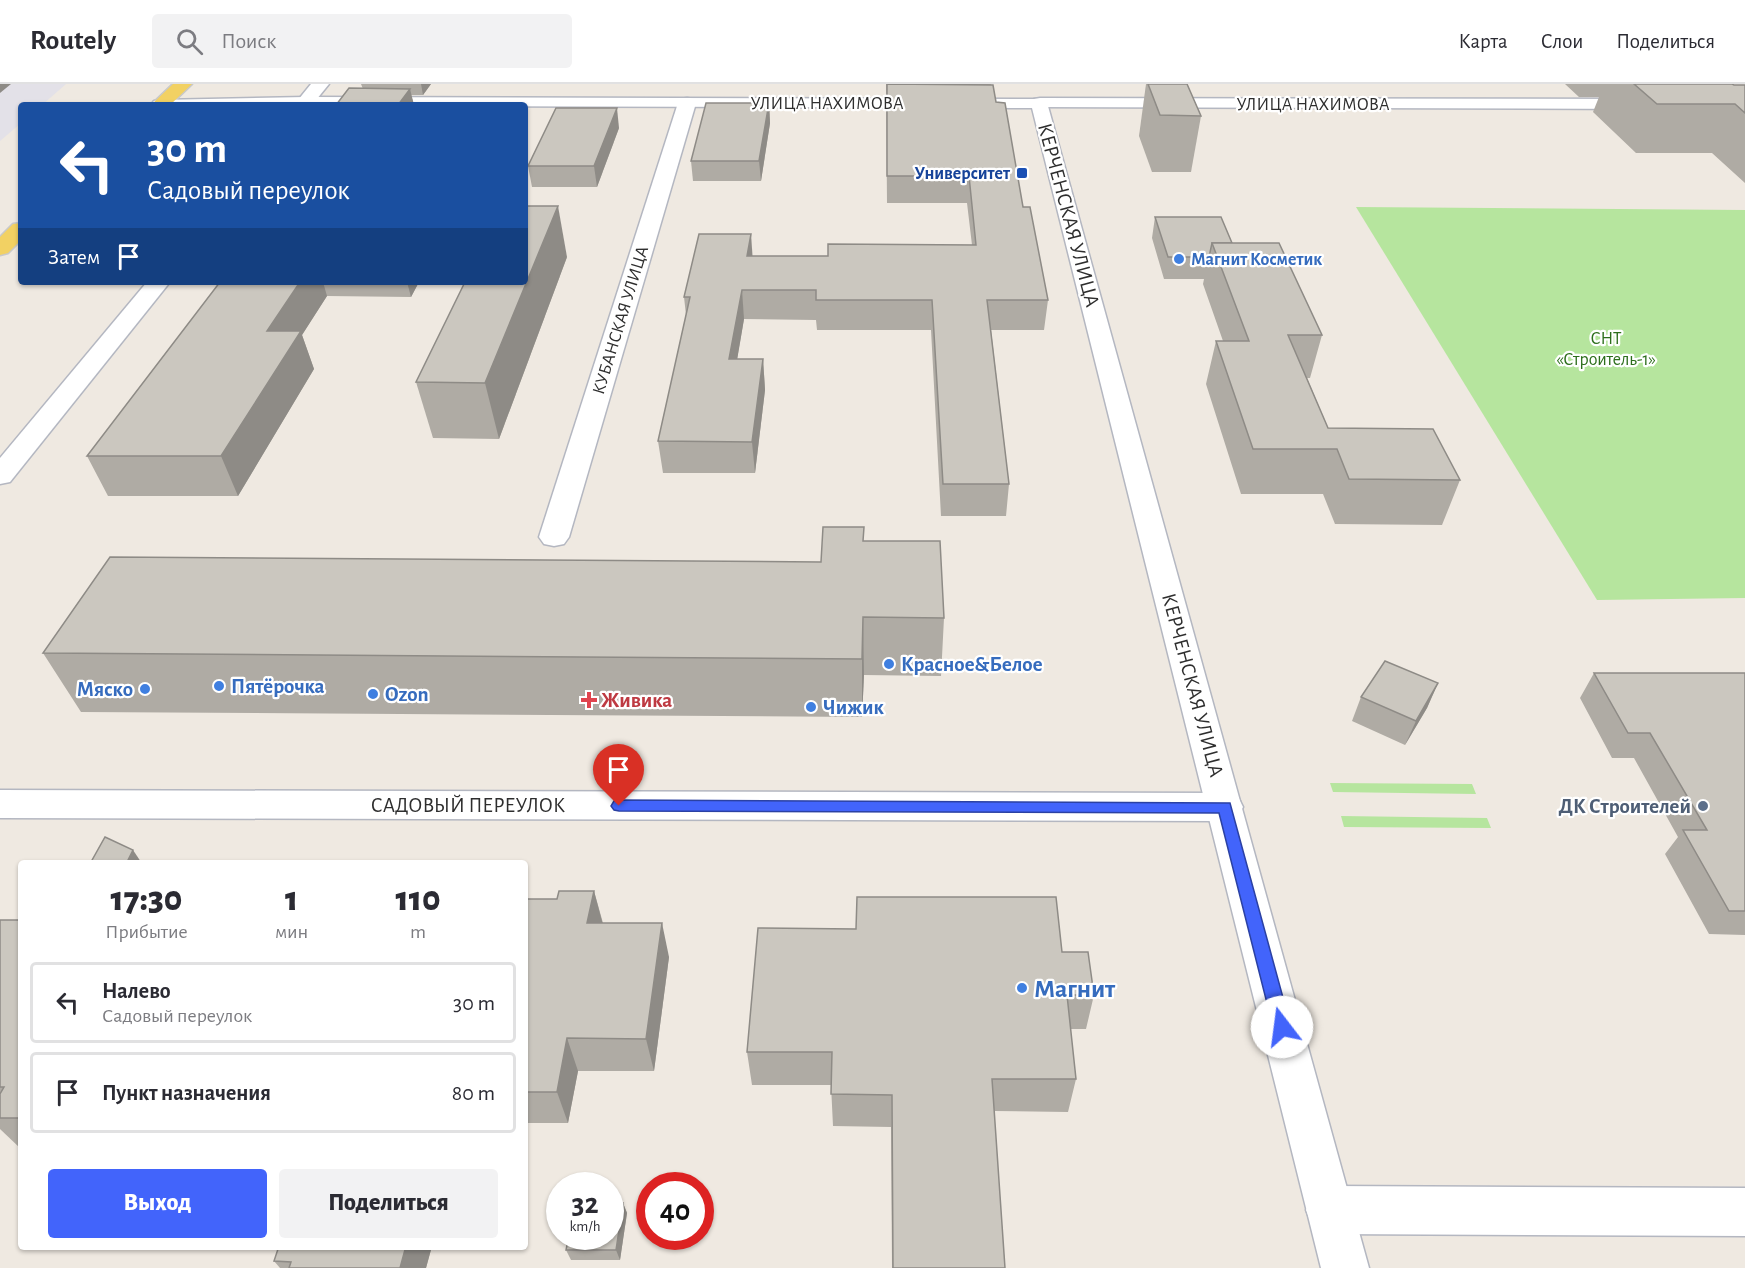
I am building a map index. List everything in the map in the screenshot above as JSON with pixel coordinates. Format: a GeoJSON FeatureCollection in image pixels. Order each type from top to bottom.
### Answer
{"type":"FeatureCollection","features":[{"type":"Feature","properties":{"kind":"main road"},"geometry":{"type":"LineString","coordinates":[[163,102],[183,84]]}},
{"type":"Feature","properties":{"kind":"main road"},"geometry":{"type":"LineString","coordinates":[[0,248],[18,232]]}},
{"type":"Feature","properties":{"kind":"street"},"geometry":{"type":"LineString","coordinates":[[306,102],[320,84]]}},
{"type":"Feature","properties":{"kind":"street","name":"УЛИЦА НАХИМОВА"},"geometry":{"type":"LineString","coordinates":[[528,103],[1664,104]]}},
{"type":"Feature","properties":{"kind":"street","name":"КУБАНСКАЯ УЛИЦА"},"geometry":{"type":"LineString","coordinates":[[554,537],[687,103]]}},
{"type":"Feature","properties":{"kind":"street","name":"КЕРЧЕНСКАЯ УЛИЦА"},"geometry":{"type":"LineString","coordinates":[[1040,103],[1345,1268]]}},
{"type":"Feature","properties":{"kind":"street"},"geometry":{"type":"LineString","coordinates":[[0,476],[157,285]]}},
{"type":"Feature","properties":{"kind":"street","name":"САДОВЫЙ ПЕРЕУЛОК"},"geometry":{"type":"LineString","coordinates":[[0,804],[1225,807]]}},
{"type":"Feature","properties":{"kind":"street"},"geometry":{"type":"LineString","coordinates":[[1330,1210],[1745,1212]]}},
{"type":"Feature","properties":{"kind":"shaded area"},"geometry":{"type":"Polygon","coordinates":[[[0,84],[66,84],[45,102],[18,102],[18,126],[0,141],[0,84]]]}},
{"type":"Feature","properties":{"kind":"green space","name":"СНТ «Строитель-1»"},"geometry":{"type":"Polygon","coordinates":[[[1356,207],[1745,210],[1745,598],[1597,600],[1356,207]]]}},
{"type":"Feature","properties":{"kind":"green space"},"geometry":{"type":"Polygon","coordinates":[[[1330,783],[1472,784],[1476,794],[1333,792],[1330,783]]]}},
{"type":"Feature","properties":{"kind":"green space"},"geometry":{"type":"Polygon","coordinates":[[[1341,816],[1487,818],[1491,828],[1344,827],[1341,816]]]}},
{"type":"Feature","properties":{"kind":"building"},"geometry":{"type":"Polygon","coordinates":[[[887,84],[993,85],[996,102],[1005,103],[1023,207],[1030,207],[1048,300],[987,300],[1009,484],[943,484],[932,300],[816,300],[816,290],[742,290],[729,359],[763,359],[752,442],[658,441],[690,297],[684,297],[699,234],[751,234],[747,256],[828,256],[828,244],[976,245],[969,176],[887,176],[887,84]]]}},
{"type":"Feature","properties":{"kind":"building"},"geometry":{"type":"Polygon","coordinates":[[[1148,84],[1187,84],[1201,116],[1160,115],[1148,84]]]}},
{"type":"Feature","properties":{"kind":"building"},"geometry":{"type":"Polygon","coordinates":[[[1634,84],[1745,85],[1745,113],[1735,104],[1657,104],[1634,84]]]}},
{"type":"Feature","properties":{"kind":"building"},"geometry":{"type":"Polygon","coordinates":[[[349,88],[410,89],[400,102],[338,102],[349,88]]]}},
{"type":"Feature","properties":{"kind":"building"},"geometry":{"type":"Polygon","coordinates":[[[706,103],[769,103],[759,161],[691,161],[706,103]]]}},
{"type":"Feature","properties":{"kind":"building"},"geometry":{"type":"Polygon","coordinates":[[[556,108],[617,108],[594,166],[528,166],[556,108]]]}},
{"type":"Feature","properties":{"kind":"building"},"geometry":{"type":"Polygon","coordinates":[[[528,206],[558,206],[528,279],[528,206]]]}},
{"type":"Feature","properties":{"kind":"building"},"geometry":{"type":"Polygon","coordinates":[[[1155,217],[1221,217],[1232,243],[1212,243],[1209,257],[1168,257],[1155,217]]]}},
{"type":"Feature","properties":{"kind":"building"},"geometry":{"type":"Polygon","coordinates":[[[1212,243],[1279,243],[1322,335],[1288,335],[1328,428],[1433,429],[1460,480],[1349,479],[1337,449],[1253,449],[1216,341],[1249,341],[1212,243]]]}},
{"type":"Feature","properties":{"kind":"building"},"geometry":{"type":"Polygon","coordinates":[[[218,285],[298,285],[267,331],[301,331],[221,456],[87,456],[218,285]]]}},
{"type":"Feature","properties":{"kind":"building"},"geometry":{"type":"Polygon","coordinates":[[[464,285],[525,285],[485,383],[416,382],[464,285]]]}},
{"type":"Feature","properties":{"kind":"building"},"geometry":{"type":"Polygon","coordinates":[[[823,527],[864,527],[863,541],[940,541],[944,618],[863,617],[862,659],[43,653],[110,557],[821,562],[823,527]]]}},
{"type":"Feature","properties":{"kind":"building"},"geometry":{"type":"Polygon","coordinates":[[[1385,661],[1438,683],[1416,721],[1361,697],[1385,661]]]}},
{"type":"Feature","properties":{"kind":"building","name":"ДК Строителей"},"geometry":{"type":"Polygon","coordinates":[[[1594,673],[1745,673],[1745,911],[1729,911],[1683,830],[1707,830],[1650,733],[1628,733],[1594,673]]]}},
{"type":"Feature","properties":{"kind":"building"},"geometry":{"type":"Polygon","coordinates":[[[105,837],[133,850],[128,860],[92,860],[105,837]]]}},
{"type":"Feature","properties":{"kind":"building"},"geometry":{"type":"Polygon","coordinates":[[[559,891],[594,891],[587,923],[662,923],[646,1039],[567,1038],[557,1092],[528,1092],[528,899],[557,899],[559,891]]]}},
{"type":"Feature","properties":{"kind":"building"},"geometry":{"type":"Polygon","coordinates":[[[857,897],[1056,897],[1062,952],[1088,952],[1094,995],[1067,995],[1076,1079],[992,1079],[1005,1268],[893,1268],[892,1095],[831,1094],[832,1052],[747,1052],[758,928],[856,929],[857,897]]]}},
{"type":"Feature","properties":{"kind":"building"},"geometry":{"type":"Polygon","coordinates":[[[0,920],[18,920],[18,1118],[0,1118],[0,1094],[4,1087],[0,1087],[0,920]]]}},
{"type":"Feature","properties":{"kind":"building"},"geometry":{"type":"Polygon","coordinates":[[[278,1250],[405,1250],[400,1268],[289,1268],[291,1262],[274,1261],[278,1250]]]}},
{"type":"Feature","properties":{"kind":"place","name":"Университет"},"geometry":{"type":"Point","coordinates":[1022,173]}},
{"type":"Feature","properties":{"kind":"place","name":"Магнит Косметик"},"geometry":{"type":"Point","coordinates":[1179,259]}},
{"type":"Feature","properties":{"kind":"place","name":"Красное&Белое"},"geometry":{"type":"Point","coordinates":[889,664]}},
{"type":"Feature","properties":{"kind":"place","name":"Пятёрочка"},"geometry":{"type":"Point","coordinates":[219,686]}},
{"type":"Feature","properties":{"kind":"place","name":"Мяско"},"geometry":{"type":"Point","coordinates":[145,689]}},
{"type":"Feature","properties":{"kind":"place","name":"Ozon"},"geometry":{"type":"Point","coordinates":[373,694]}},
{"type":"Feature","properties":{"kind":"place","name":"Живика"},"geometry":{"type":"Point","coordinates":[589,700]}},
{"type":"Feature","properties":{"kind":"place","name":"Чижик"},"geometry":{"type":"Point","coordinates":[811,707]}},
{"type":"Feature","properties":{"kind":"place","name":"ДК Строителей"},"geometry":{"type":"Point","coordinates":[1703,806]}},
{"type":"Feature","properties":{"kind":"place","name":"Магнит"},"geometry":{"type":"Point","coordinates":[1022,988]}},
{"type":"Feature","properties":{"kind":"route"},"geometry":{"type":"LineString","coordinates":[[619,806],[1225,807],[1282,1027]]}}]}
